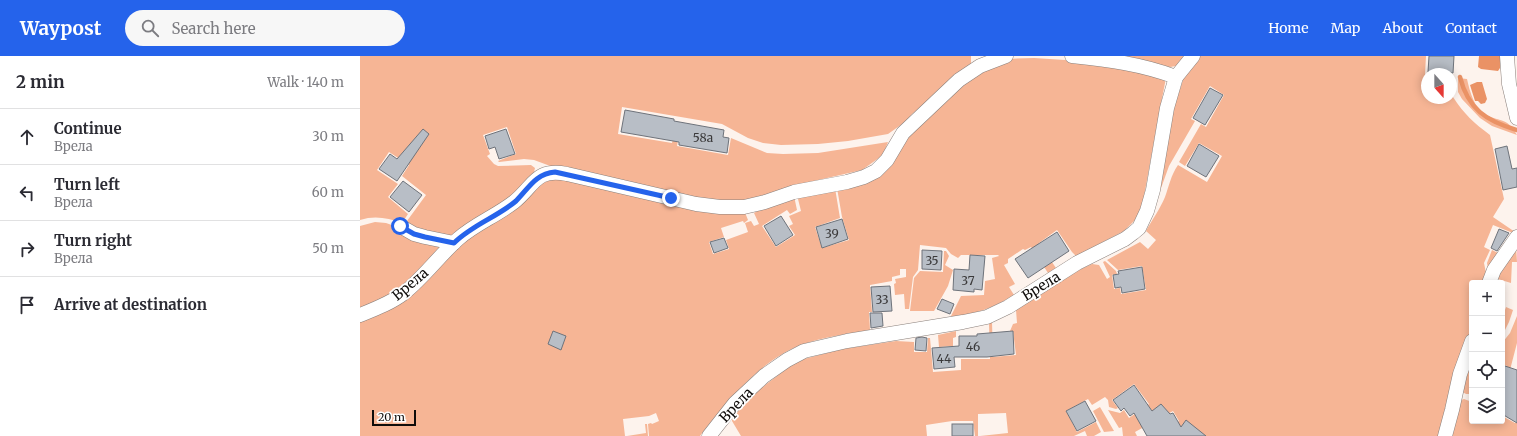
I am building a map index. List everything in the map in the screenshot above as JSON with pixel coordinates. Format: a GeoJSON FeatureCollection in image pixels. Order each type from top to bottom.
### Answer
{"type":"FeatureCollection","features":[{"type":"Feature","properties":{"kind":"street","name":"Врела"},"geometry":{"type":"LineString","coordinates":[[360,315],[385,304],[418,282],[454,243],[471,229],[516,201],[540,176],[547,173],[555,172],[567,174],[696,204],[720,207],[744,207],[765,202],[794,192],[847,182],[864,177],[876,171],[887,160],[903,134],[959,80],[980,66],[1006,56]]}},
{"type":"Feature","properties":{"kind":"street"},"geometry":{"type":"LineString","coordinates":[[1072,56],[1112,60],[1151,68],[1176,77],[1193,56]]}},
{"type":"Feature","properties":{"kind":"street"},"geometry":{"type":"LineString","coordinates":[[1507,56],[1508,84],[1517,118]]}},
{"type":"Feature","properties":{"kind":"street","name":"Врела"},"geometry":{"type":"LineString","coordinates":[[709,436],[735,403],[764,376],[787,360],[804,351],[847,341],[987,317],[1008,307],[1077,263],[1125,239],[1133,233],[1139,228],[1147,211],[1153,190],[1167,108],[1176,77]]}},
{"type":"Feature","properties":{"kind":"street"},"geometry":{"type":"LineString","coordinates":[[400,226],[414,234],[454,243]]}},
{"type":"Feature","properties":{"kind":"street"},"geometry":{"type":"LineString","coordinates":[[1490,280],[1494,270],[1517,236]]}},
{"type":"Feature","properties":{"kind":"street"},"geometry":{"type":"LineString","coordinates":[[1445,436],[1460,374],[1469,349]]}},
{"type":"Feature","properties":{"kind":"shaded area"},"geometry":{"type":"Polygon","coordinates":[[[360,56],[971,56],[971,66],[912,114],[905,122],[888,134],[848,141],[818,144],[781,145],[763,143],[748,138],[722,124],[622,107],[618,134],[672,143],[674,134],[679,134],[677,146],[728,155],[731,138],[767,153],[783,154],[818,153],[888,142],[883,155],[862,170],[792,186],[760,197],[737,202],[718,203],[553,167],[534,160],[524,159],[499,162],[498,161],[516,154],[507,127],[483,135],[490,154],[487,156],[494,164],[498,166],[531,165],[535,168],[532,176],[500,206],[453,238],[404,225],[426,195],[402,176],[409,165],[389,152],[377,170],[398,184],[388,197],[408,214],[402,223],[381,218],[366,218],[360,220],[360,56]]]}},
{"type":"Feature","properties":{"kind":"shaded area"},"geometry":{"type":"Polygon","coordinates":[[[1111,56],[1426,56],[1425,68],[1421,68],[1421,104],[1457,104],[1457,102],[1470,118],[1490,135],[1504,199],[1493,217],[1515,232],[1513,233],[1493,225],[1484,247],[1490,250],[1484,263],[1487,280],[1469,280],[1469,342],[1460,368],[1441,436],[1177,436],[1171,426],[1179,421],[1173,411],[1135,432],[1137,436],[1123,436],[1122,427],[1119,428],[1108,410],[1120,413],[1124,410],[1129,418],[1149,404],[1134,384],[1112,400],[1118,408],[1116,409],[1109,407],[1108,400],[1105,397],[1092,405],[1088,399],[1066,411],[1077,432],[1096,422],[1101,432],[1094,436],[1087,436],[1085,431],[1074,436],[980,436],[1008,433],[1006,413],[978,414],[978,436],[975,436],[973,421],[952,421],[926,425],[927,436],[741,436],[732,421],[732,417],[760,389],[790,366],[804,359],[842,349],[896,341],[914,342],[914,352],[927,352],[928,338],[930,338],[933,372],[961,370],[961,359],[990,359],[989,323],[992,322],[993,357],[1016,355],[1013,331],[1010,331],[1013,324],[1017,323],[1016,310],[1079,270],[1092,264],[1099,265],[1107,279],[1110,277],[1103,262],[1105,261],[1116,271],[1117,274],[1112,275],[1114,289],[1120,288],[1121,294],[1146,290],[1142,266],[1118,270],[1107,260],[1140,242],[1148,249],[1156,240],[1146,231],[1165,197],[1178,165],[1207,182],[1222,156],[1199,143],[1185,166],[1179,162],[1201,124],[1206,127],[1224,95],[1210,86],[1191,119],[1195,121],[1169,166],[1160,191],[1173,110],[1183,80],[1181,62],[1176,66],[1170,67],[1111,56]]]}},
{"type":"Feature","properties":{"kind":"shaded area"},"geometry":{"type":"Polygon","coordinates":[[[1479,56],[1501,56],[1500,68],[1498,71],[1481,69],[1478,67],[1479,56]]]}},
{"type":"Feature","properties":{"kind":"shaded area"},"geometry":{"type":"Polygon","coordinates":[[[1034,58],[1107,64],[1165,79],[1165,83],[1143,202],[1137,218],[1124,231],[1076,256],[1057,230],[1039,243],[1056,268],[1048,273],[1031,247],[1025,250],[1023,249],[1008,259],[1008,263],[1004,265],[1015,284],[1009,287],[1014,295],[999,304],[967,315],[950,318],[961,296],[984,295],[985,281],[995,279],[992,258],[999,256],[961,255],[958,258],[951,254],[946,248],[920,245],[918,270],[913,277],[909,309],[905,309],[904,294],[895,295],[895,279],[906,277],[906,269],[900,269],[900,275],[892,277],[892,281],[870,285],[872,312],[869,312],[870,330],[835,336],[801,345],[772,360],[745,383],[700,436],[649,436],[648,424],[659,421],[656,413],[649,416],[623,419],[625,436],[360,436],[360,319],[549,176],[744,210],[748,220],[744,223],[743,221],[721,228],[724,237],[709,242],[713,254],[729,249],[726,240],[748,232],[745,223],[751,221],[754,226],[759,224],[754,213],[771,203],[794,196],[797,210],[790,214],[787,210],[762,226],[776,247],[795,235],[789,226],[793,224],[789,216],[801,211],[797,195],[835,188],[840,218],[815,227],[822,248],[849,240],[842,217],[837,188],[846,186],[903,143],[956,89],[1005,59],[1034,58]]]}},
{"type":"Feature","properties":{"kind":"shaded area"},"geometry":{"type":"Polygon","coordinates":[[[1458,78],[1467,79],[1473,99],[1482,112],[1486,115],[1504,121],[1514,130],[1517,135],[1492,126],[1480,118],[1462,99],[1458,92],[1458,78]]]}},
{"type":"Feature","properties":{"kind":"shaded area"},"geometry":{"type":"Polygon","coordinates":[[[1477,82],[1482,82],[1487,99],[1485,103],[1481,104],[1478,101],[1475,101],[1470,85],[1477,82]]]}},
{"type":"Feature","properties":{"kind":"shaded area"},"geometry":{"type":"Polygon","coordinates":[[[375,222],[386,223],[444,243],[412,281],[360,312],[360,226],[375,222]]]}},
{"type":"Feature","properties":{"kind":"shaded area"},"geometry":{"type":"Polygon","coordinates":[[[1516,246],[1517,262],[1512,262],[1511,283],[1498,279],[1499,268],[1516,246]]]}},
{"type":"Feature","properties":{"kind":"shaded area"},"geometry":{"type":"Polygon","coordinates":[[[1492,250],[1500,254],[1489,274],[1487,263],[1492,250]]]}},
{"type":"Feature","properties":{"kind":"shaded area"},"geometry":{"type":"Polygon","coordinates":[[[944,251],[946,251],[949,256],[945,265],[953,270],[948,286],[934,311],[910,311],[914,278],[920,271],[943,272],[944,251]]]}},
{"type":"Feature","properties":{"kind":"shaded area"},"geometry":{"type":"Polygon","coordinates":[[[1506,307],[1513,310],[1505,330],[1505,316],[1506,307]]]}},
{"type":"Feature","properties":{"kind":"shaded area"},"geometry":{"type":"Polygon","coordinates":[[[1517,316],[1517,343],[1505,389],[1505,372],[1507,366],[1505,365],[1505,339],[1510,333],[1517,316]]]}},
{"type":"Feature","properties":{"kind":"shaded area"},"geometry":{"type":"Polygon","coordinates":[[[956,331],[956,337],[953,338],[953,346],[939,347],[938,335],[956,331]]]}},
{"type":"Feature","properties":{"kind":"shaded area"},"geometry":{"type":"Polygon","coordinates":[[[1469,364],[1469,394],[1461,391],[1469,364]]]}},
{"type":"Feature","properties":{"kind":"shaded area"},"geometry":{"type":"Polygon","coordinates":[[[1464,399],[1469,401],[1469,424],[1505,424],[1505,418],[1515,423],[1517,422],[1517,436],[1448,436],[1461,400],[1464,399]]]}},
{"type":"Feature","properties":{"kind":"shaded area"},"geometry":{"type":"Polygon","coordinates":[[[1100,407],[1114,431],[1104,432],[1093,411],[1100,407]]]}},
{"type":"Feature","properties":{"kind":"shaded area"},"geometry":{"type":"Polygon","coordinates":[[[645,424],[647,424],[648,436],[627,436],[646,433],[645,424]]]}},
{"type":"Feature","properties":{"kind":"building"},"geometry":{"type":"Polygon","coordinates":[[[1429,56],[1454,56],[1453,68],[1428,68],[1429,56]]]}},
{"type":"Feature","properties":{"kind":"building"},"geometry":{"type":"Polygon","coordinates":[[[1210,88],[1223,95],[1205,125],[1193,118],[1210,88]]]}},
{"type":"Feature","properties":{"kind":"building"},"geometry":{"type":"Polygon","coordinates":[[[625,110],[724,130],[723,137],[729,138],[727,153],[679,145],[679,142],[621,132],[625,110]]]}},
{"type":"Feature","properties":{"kind":"building"},"geometry":{"type":"Polygon","coordinates":[[[423,129],[429,134],[397,181],[379,169],[390,154],[397,159],[423,129]]]}},
{"type":"Feature","properties":{"kind":"building"},"geometry":{"type":"Polygon","coordinates":[[[506,129],[515,154],[499,159],[495,147],[489,149],[485,136],[506,129]]]}},
{"type":"Feature","properties":{"kind":"building"},"geometry":{"type":"Polygon","coordinates":[[[1199,144],[1219,156],[1206,177],[1187,166],[1199,144]]]}},
{"type":"Feature","properties":{"kind":"building"},"geometry":{"type":"Polygon","coordinates":[[[1507,146],[1512,169],[1517,168],[1517,187],[1503,190],[1495,149],[1507,146]]]}},
{"type":"Feature","properties":{"kind":"building"},"geometry":{"type":"Polygon","coordinates":[[[403,181],[422,195],[409,212],[390,197],[403,181]]]}},
{"type":"Feature","properties":{"kind":"building"},"geometry":{"type":"Polygon","coordinates":[[[781,216],[793,235],[776,246],[764,226],[781,216]]]}},
{"type":"Feature","properties":{"kind":"building"},"geometry":{"type":"Polygon","coordinates":[[[842,219],[848,239],[822,248],[816,227],[842,219]]]}},
{"type":"Feature","properties":{"kind":"building"},"geometry":{"type":"Polygon","coordinates":[[[1499,229],[1509,233],[1497,251],[1491,248],[1499,229]]]}},
{"type":"Feature","properties":{"kind":"building"},"geometry":{"type":"Polygon","coordinates":[[[1057,232],[1069,251],[1028,278],[1015,259],[1057,232]]]}},
{"type":"Feature","properties":{"kind":"building"},"geometry":{"type":"Polygon","coordinates":[[[724,238],[728,248],[714,253],[710,242],[724,238]]]}},
{"type":"Feature","properties":{"kind":"building"},"geometry":{"type":"Polygon","coordinates":[[[922,250],[942,251],[941,270],[922,269],[922,250]]]}},
{"type":"Feature","properties":{"kind":"building"},"geometry":{"type":"Polygon","coordinates":[[[970,255],[985,256],[982,290],[974,289],[974,292],[953,290],[954,269],[969,270],[970,255]]]}},
{"type":"Feature","properties":{"kind":"building"},"geometry":{"type":"Polygon","coordinates":[[[1142,267],[1145,289],[1122,293],[1121,287],[1115,288],[1113,275],[1119,274],[1118,271],[1142,267]]]}},
{"type":"Feature","properties":{"kind":"building"},"geometry":{"type":"Polygon","coordinates":[[[890,286],[892,311],[873,312],[871,287],[890,286]]]}},
{"type":"Feature","properties":{"kind":"building"},"geometry":{"type":"Polygon","coordinates":[[[942,299],[954,304],[950,314],[937,309],[942,299]]]}},
{"type":"Feature","properties":{"kind":"building"},"geometry":{"type":"Polygon","coordinates":[[[870,313],[882,313],[883,326],[871,328],[870,313]]]}},
{"type":"Feature","properties":{"kind":"building"},"geometry":{"type":"Polygon","coordinates":[[[553,331],[566,336],[561,350],[548,344],[553,331]]]}},
{"type":"Feature","properties":{"kind":"building"},"geometry":{"type":"Polygon","coordinates":[[[1013,331],[1014,354],[987,357],[954,357],[955,367],[934,369],[932,348],[959,346],[959,336],[977,336],[977,334],[1013,331]]]}},
{"type":"Feature","properties":{"kind":"building"},"geometry":{"type":"Polygon","coordinates":[[[916,338],[927,338],[926,351],[915,350],[916,338]]]}},
{"type":"Feature","properties":{"kind":"building"},"geometry":{"type":"Polygon","coordinates":[[[1505,366],[1517,370],[1517,423],[1505,416],[1505,366]]]}},
{"type":"Feature","properties":{"kind":"building"},"geometry":{"type":"Polygon","coordinates":[[[1134,385],[1152,411],[1161,404],[1170,414],[1173,413],[1181,427],[1186,420],[1206,436],[1147,436],[1134,413],[1130,416],[1124,408],[1121,411],[1113,400],[1134,385]]]}},
{"type":"Feature","properties":{"kind":"building"},"geometry":{"type":"Polygon","coordinates":[[[1085,401],[1096,421],[1077,431],[1066,411],[1085,401]]]}},
{"type":"Feature","properties":{"kind":"building"},"geometry":{"type":"Polygon","coordinates":[[[952,424],[973,424],[973,436],[952,436],[952,424]]]}},
{"type":"Feature","properties":{"kind":"waterway"},"geometry":{"type":"LineString","coordinates":[[1460,77],[1468,98],[1480,112],[1487,118],[1517,130]]}},
{"type":"Feature","properties":{"kind":"route"},"geometry":{"type":"LineString","coordinates":[[400,226],[414,234],[454,243],[458,238],[471,229],[516,201],[540,176],[555,172],[671,198]]}}]}
